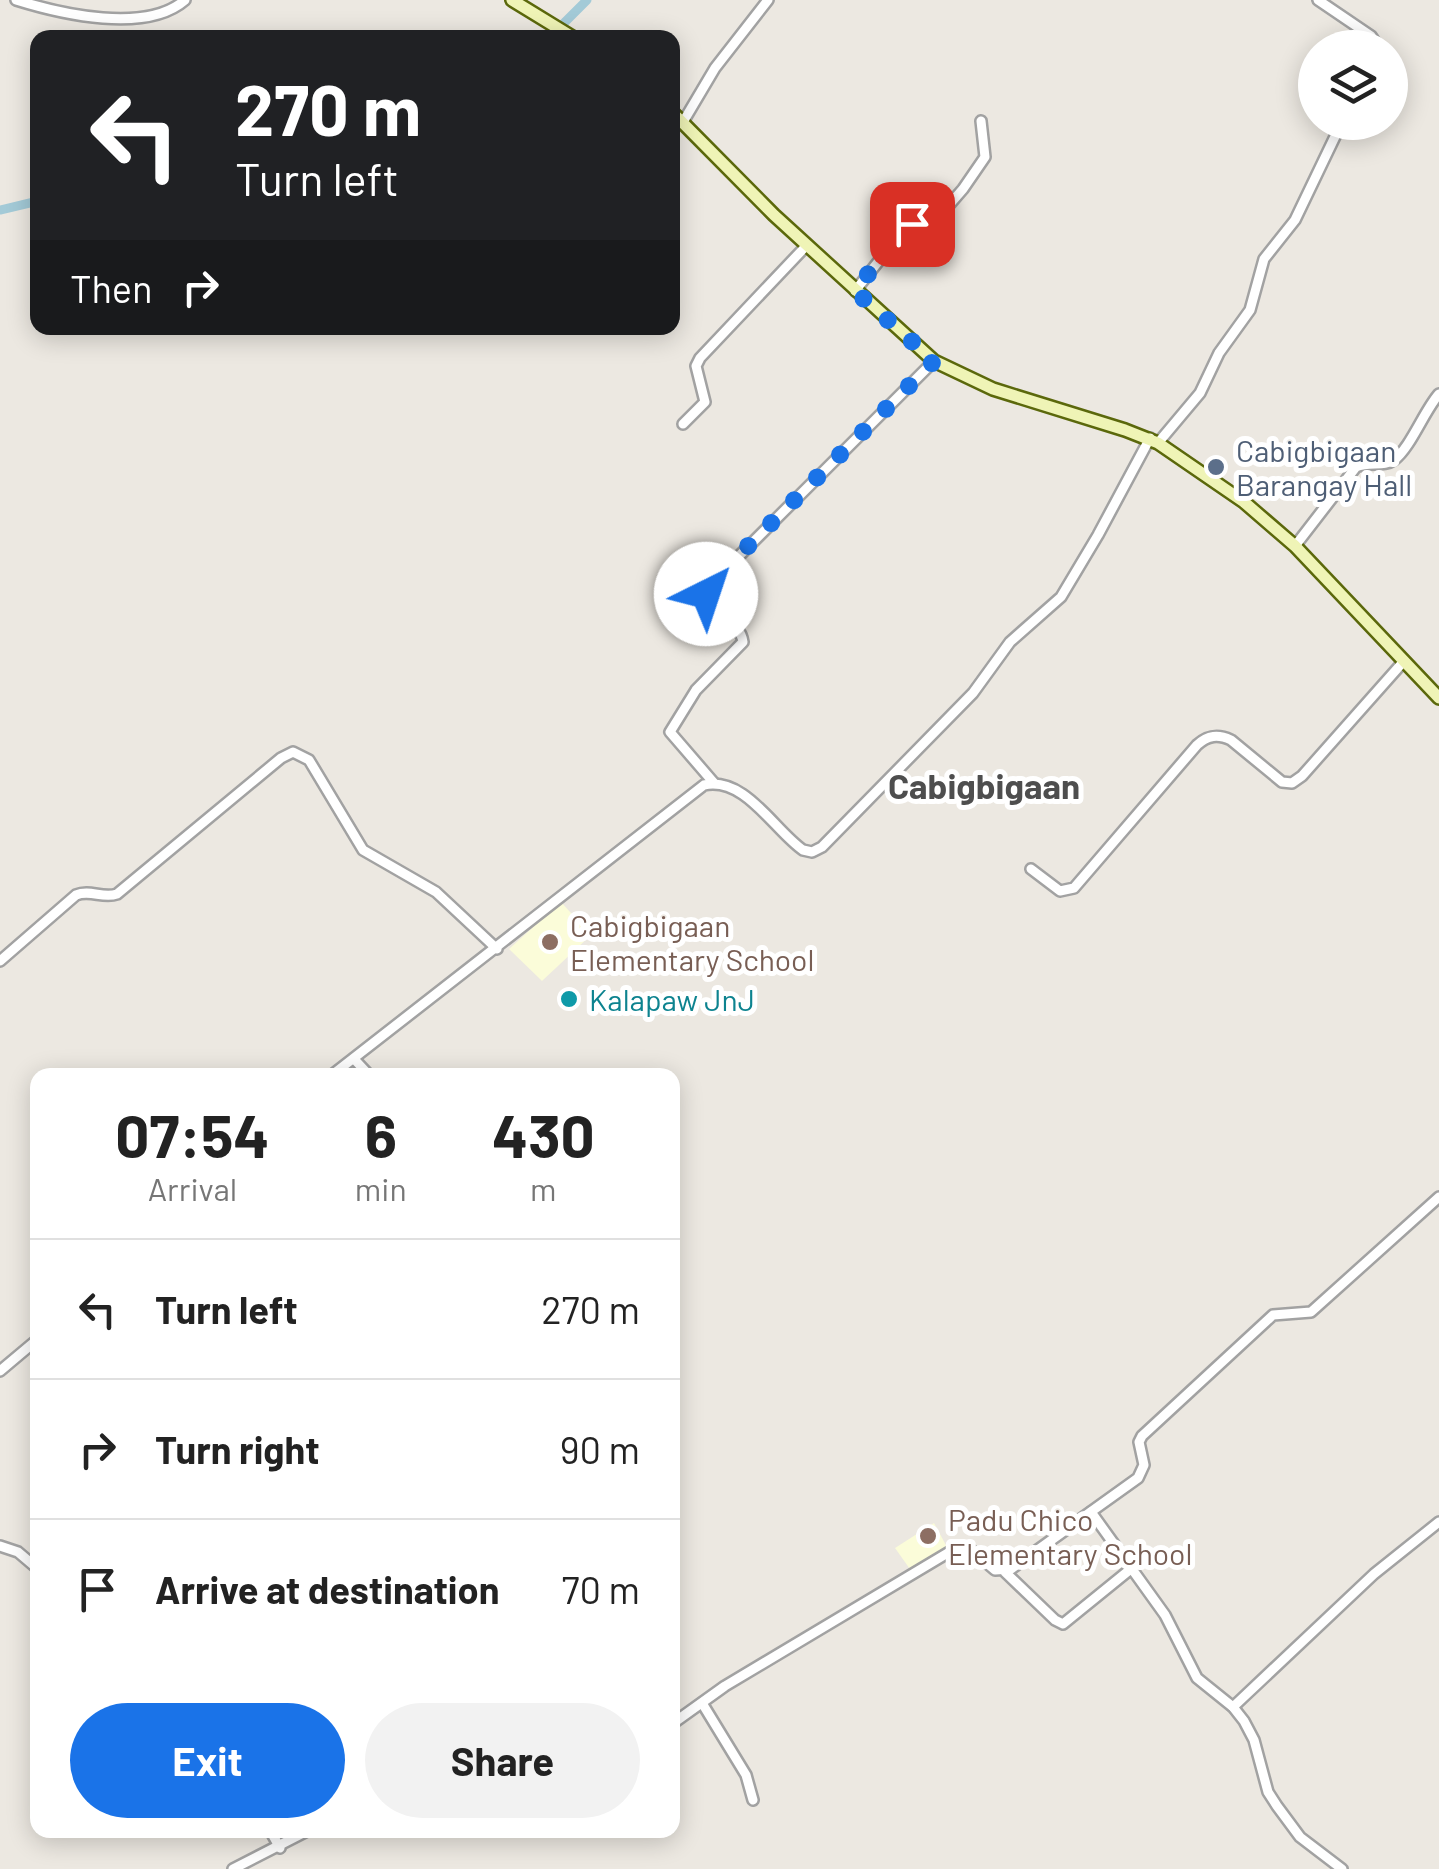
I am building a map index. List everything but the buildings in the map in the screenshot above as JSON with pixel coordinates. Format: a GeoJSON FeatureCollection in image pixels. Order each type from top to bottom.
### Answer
{"type":"FeatureCollection","features":[{"type":"Feature","properties":{"kind":"street"},"geometry":{"type":"LineString","coordinates":[[16,0],[65,13],[119,18],[167,12],[185,0]]}},
{"type":"Feature","properties":{"kind":"street"},"geometry":{"type":"LineString","coordinates":[[512,0],[561,30]]}},
{"type":"Feature","properties":{"kind":"street"},"geometry":{"type":"LineString","coordinates":[[684,122],[714,68],[768,0]]}},
{"type":"Feature","properties":{"kind":"street"},"geometry":{"type":"LineString","coordinates":[[1318,0],[1362,30]]}},
{"type":"Feature","properties":{"kind":"street"},"geometry":{"type":"LineString","coordinates":[[680,119],[734,176],[934,361],[993,388],[1154,441],[1244,502],[1294,546],[1439,698]]}},
{"type":"Feature","properties":{"kind":"street"},"geometry":{"type":"LineString","coordinates":[[855,291],[905,228],[942,212],[963,190],[984,157],[981,122]]}},
{"type":"Feature","properties":{"kind":"street"},"geometry":{"type":"LineString","coordinates":[[934,361],[706,589],[708,597],[741,632],[744,642],[696,690],[670,732],[714,783],[741,792],[803,850],[812,852],[822,847],[974,692],[1010,642],[1061,597],[1154,441],[1200,393],[1219,353],[1250,310],[1264,259],[1294,220],[1333,140]]}},
{"type":"Feature","properties":{"kind":"street"},"geometry":{"type":"LineString","coordinates":[[682,424],[705,402],[696,366],[700,358],[807,244]]}},
{"type":"Feature","properties":{"kind":"street"},"geometry":{"type":"LineString","coordinates":[[1294,546],[1356,467],[1362,463],[1386,464],[1397,458],[1439,394]]}},
{"type":"Feature","properties":{"kind":"street"},"geometry":{"type":"LineString","coordinates":[[1031,869],[1060,890],[1074,888],[1197,744],[1210,737],[1231,740],[1282,782],[1292,782],[1302,776],[1404,661]]}},
{"type":"Feature","properties":{"kind":"street"},"geometry":{"type":"LineString","coordinates":[[0,962],[76,895],[117,894],[280,758],[293,752],[308,760],[363,850],[436,892],[497,949]]}},
{"type":"Feature","properties":{"kind":"street"},"geometry":{"type":"LineString","coordinates":[[342,1068],[691,792],[714,783]]}},
{"type":"Feature","properties":{"kind":"street"},"geometry":{"type":"LineString","coordinates":[[354,1059],[362,1068]]}},
{"type":"Feature","properties":{"kind":"street"},"geometry":{"type":"LineString","coordinates":[[1006,1572],[1138,1478],[1144,1465],[1142,1436],[1268,1319],[1280,1313],[1310,1312],[1439,1197]]}},
{"type":"Feature","properties":{"kind":"street"},"geometry":{"type":"LineString","coordinates":[[0,1371],[30,1346]]}},
{"type":"Feature","properties":{"kind":"street"},"geometry":{"type":"LineString","coordinates":[[1091,1512],[1165,1616],[1198,1678],[1233,1706],[1254,1740],[1264,1782],[1277,1806],[1300,1837],[1342,1869]]}},
{"type":"Feature","properties":{"kind":"street"},"geometry":{"type":"LineString","coordinates":[[1233,1706],[1374,1574],[1439,1522]]}},
{"type":"Feature","properties":{"kind":"street"},"geometry":{"type":"LineString","coordinates":[[0,1546],[30,1562]]}},
{"type":"Feature","properties":{"kind":"street"},"geometry":{"type":"LineString","coordinates":[[680,1718],[951,1551],[969,1548],[996,1570],[1006,1572],[1054,1620],[1064,1624],[1132,1568]]}},
{"type":"Feature","properties":{"kind":"street"},"geometry":{"type":"LineString","coordinates":[[702,1703],[746,1775],[753,1800]]}},
{"type":"Feature","properties":{"kind":"street"},"geometry":{"type":"LineString","coordinates":[[274,1838],[280,1848]]}},
{"type":"Feature","properties":{"kind":"street"},"geometry":{"type":"LineString","coordinates":[[234,1869],[296,1838]]}},
{"type":"Feature","properties":{"kind":"shaded area","name":"Cabigbigaan Elementary School"},"geometry":{"type":"Polygon","coordinates":[[[561,902],[591,935],[542,981],[509,949],[561,902]]]}},
{"type":"Feature","properties":{"kind":"shaded area","name":"Padu Chico Elementary School"},"geometry":{"type":"Polygon","coordinates":[[[934,1523],[948,1549],[912,1572],[895,1548],[934,1523]]]}},
{"type":"Feature","properties":{"kind":"waterway"},"geometry":{"type":"LineString","coordinates":[[564,23],[587,0]]}},
{"type":"Feature","properties":{"kind":"waterway"},"geometry":{"type":"LineString","coordinates":[[0,210],[30,203]]}},
{"type":"Feature","properties":{"kind":"place","name":"Cabigbigaan Barangay Hall"},"geometry":{"type":"Point","coordinates":[1216,467]}},
{"type":"Feature","properties":{"kind":"place","name":"Cabigbigaan Elementary School"},"geometry":{"type":"Point","coordinates":[550,942]}},
{"type":"Feature","properties":{"kind":"place","name":"Kalapaw JnJ"},"geometry":{"type":"Point","coordinates":[569,999]}},
{"type":"Feature","properties":{"kind":"place","name":"Padu Chico Elementary School"},"geometry":{"type":"Point","coordinates":[928,1536]}},
{"type":"Feature","properties":{"kind":"district","name":"Cabigbigaan"},"geometry":{"type":"Point","coordinates":[984,785]}},
{"type":"Feature","properties":{"kind":"route"},"geometry":{"type":"LineString","coordinates":[[706,594],[709,585],[934,361],[855,291],[899,234],[912,224]]}}]}
